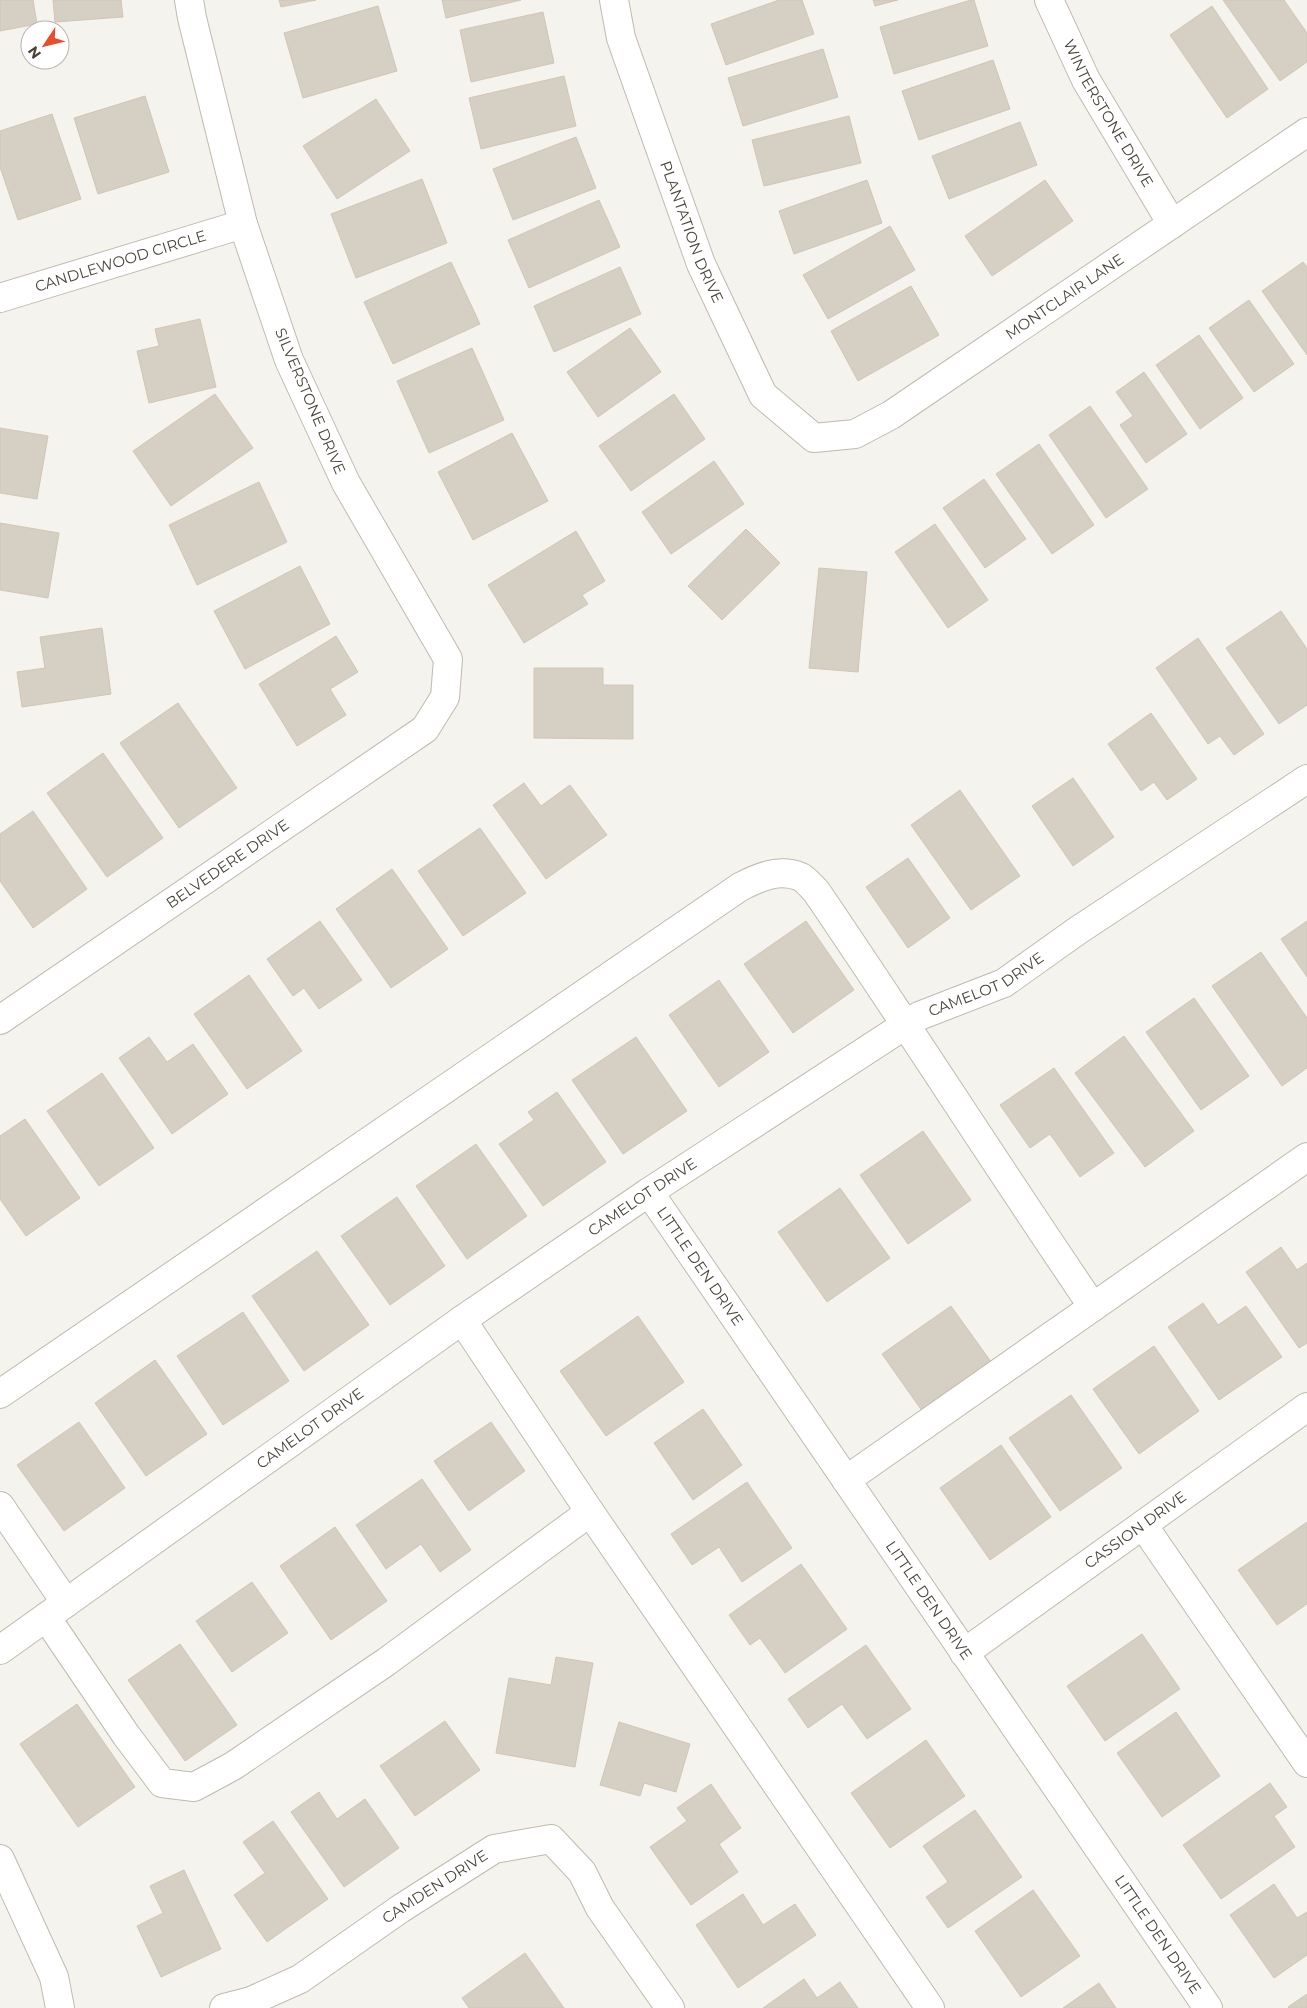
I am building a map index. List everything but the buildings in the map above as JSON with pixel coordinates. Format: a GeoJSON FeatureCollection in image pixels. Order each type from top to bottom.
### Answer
{"type":"FeatureCollection","features":[{"type":"Feature","properties":{"kind":"street","name":"SILVERSTONE DRIVE"},"geometry":{"type":"LineString","coordinates":[[190,0],[192,18],[243,224],[289,360],[346,483],[448,659],[445,697]]}},
{"type":"Feature","properties":{"kind":"street","name":"PLANTATION DRIVE"},"geometry":{"type":"LineString","coordinates":[[614,0],[621,38],[701,264],[763,396],[814,438]]}},
{"type":"Feature","properties":{"kind":"street","name":"WINTERSTONE DRIVE"},"geometry":{"type":"LineString","coordinates":[[1050,0],[1086,80],[1172,224]]}},
{"type":"Feature","properties":{"kind":"street","name":"MONTCLAIR LANE"},"geometry":{"type":"LineString","coordinates":[[814,438],[855,434],[891,414],[1307,132]]}},
{"type":"Feature","properties":{"kind":"street","name":"CANDLEWOOD CIRCLE"},"geometry":{"type":"LineString","coordinates":[[0,298],[243,224]]}},
{"type":"Feature","properties":{"kind":"street","name":"BELVEDERE DRIVE"},"geometry":{"type":"LineString","coordinates":[[0,1020],[425,729],[445,697]]}},
{"type":"Feature","properties":{"kind":"street","name":"CAMELOT DRIVE"},"geometry":{"type":"LineString","coordinates":[[0,1650],[462,1320],[649,1192],[919,1016],[1004,983],[1077,931],[1307,779]]}},
{"type":"Feature","properties":{"kind":"street"},"geometry":{"type":"LineString","coordinates":[[0,1394],[732,892],[758,877],[779,873],[802,878],[816,891],[1093,1307]]}},
{"type":"Feature","properties":{"kind":"street"},"geometry":{"type":"LineString","coordinates":[[846,1480],[1307,1157]]}},
{"type":"Feature","properties":{"kind":"street","name":"LITTLE DEN DRIVE"},"geometry":{"type":"LineString","coordinates":[[649,1192],[1208,2008]]}},
{"type":"Feature","properties":{"kind":"street"},"geometry":{"type":"LineString","coordinates":[[462,1320],[590,1512],[930,2008]]}},
{"type":"Feature","properties":{"kind":"street","name":"CASSION DRIVE"},"geometry":{"type":"LineString","coordinates":[[964,1653],[1307,1407]]}},
{"type":"Feature","properties":{"kind":"street"},"geometry":{"type":"LineString","coordinates":[[0,1506],[126,1735],[162,1783],[194,1787],[233,1766],[386,1662],[590,1512]]}},
{"type":"Feature","properties":{"kind":"street"},"geometry":{"type":"LineString","coordinates":[[1143,1525],[1307,1763]]}},
{"type":"Feature","properties":{"kind":"street","name":"CAMDEN DRIVE"},"geometry":{"type":"LineString","coordinates":[[224,2008],[251,2002],[300,1979],[400,1909],[494,1849],[551,1839],[582,1872],[600,1908],[670,2008]]}},
{"type":"Feature","properties":{"kind":"street"},"geometry":{"type":"LineString","coordinates":[[0,1860],[54,1977],[60,2008]]}}]}
